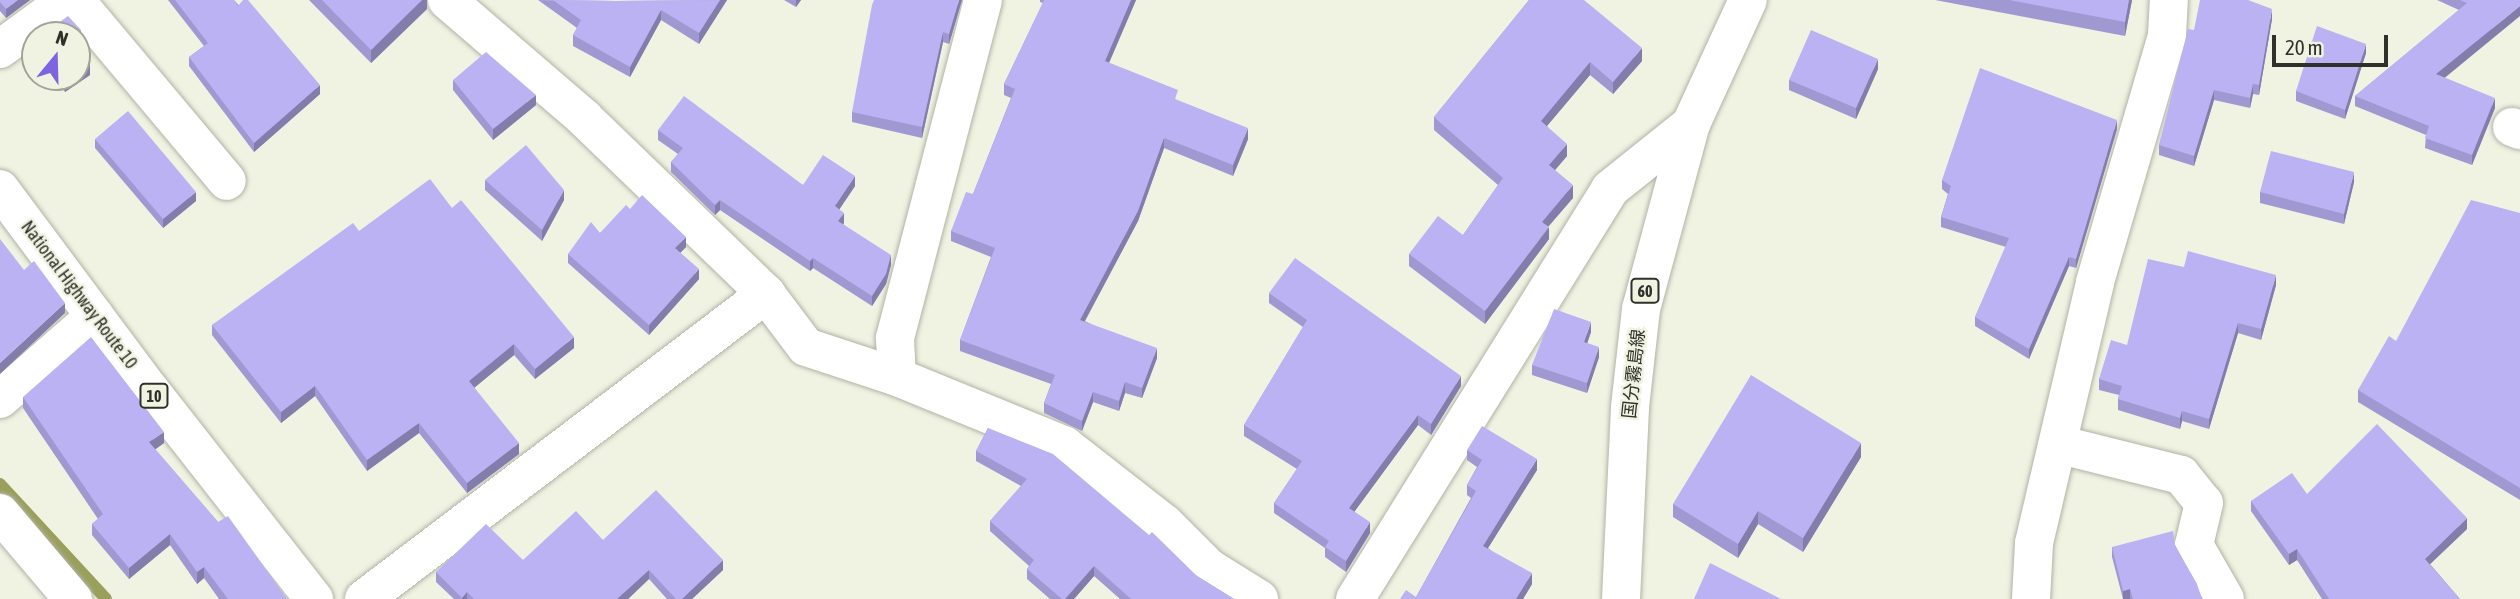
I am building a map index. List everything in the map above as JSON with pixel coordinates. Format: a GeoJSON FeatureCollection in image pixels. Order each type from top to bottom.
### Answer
{"type":"FeatureCollection","features":[{"type":"Feature","properties":{"kind":"main road"},"geometry":{"type":"LineString","coordinates":[[0,50],[67,0]]}},
{"type":"Feature","properties":{"kind":"main road"},"geometry":{"type":"LineString","coordinates":[[75,0],[227,181]]}},
{"type":"Feature","properties":{"kind":"main road"},"geometry":{"type":"LineString","coordinates":[[447,0],[584,118],[766,294],[806,347],[897,377],[1064,445],[1164,523],[1209,568],[1259,599]]}},
{"type":"Feature","properties":{"kind":"main road"},"geometry":{"type":"LineString","coordinates":[[897,377],[895,338],[983,0]]}},
{"type":"Feature","properties":{"kind":"main road","name":"国分霧島線"},"geometry":{"type":"LineString","coordinates":[[1621,599],[1630,407],[1641,309],[1690,124],[1748,0]]}},
{"type":"Feature","properties":{"kind":"main road"},"geometry":{"type":"LineString","coordinates":[[2031,599],[2035,543],[2060,446],[2095,282],[2167,35],[2169,0]]}},
{"type":"Feature","properties":{"kind":"main road"},"geometry":{"type":"LineString","coordinates":[[1355,599],[1610,189],[1690,124]]}},
{"type":"Feature","properties":{"kind":"main road","name":"National Highway Route 10"},"geometry":{"type":"LineString","coordinates":[[0,189],[314,599]]}},
{"type":"Feature","properties":{"kind":"main road"},"geometry":{"type":"LineString","coordinates":[[364,599],[766,294]]}},
{"type":"Feature","properties":{"kind":"main road"},"geometry":{"type":"LineString","coordinates":[[0,399],[95,316]]}},
{"type":"Feature","properties":{"kind":"main road"},"geometry":{"type":"LineString","coordinates":[[2060,446],[2181,475],[2204,503],[2194,545],[2225,599]]}},
{"type":"Feature","properties":{"kind":"main road"},"geometry":{"type":"LineString","coordinates":[[4,531],[73,599]]}},
{"type":"Feature","properties":{"kind":"building"},"geometry":{"type":"Polygon","coordinates":[[[0,0],[18,0],[6,9],[0,0]]]}},
{"type":"Feature","properties":{"kind":"building"},"geometry":{"type":"Polygon","coordinates":[[[175,0],[234,0],[238,6],[243,0],[248,0],[320,85],[254,143],[189,57],[208,43],[175,0]]]}},
{"type":"Feature","properties":{"kind":"building"},"geometry":{"type":"Polygon","coordinates":[[[322,0],[422,0],[371,50],[322,0]]]}},
{"type":"Feature","properties":{"kind":"building"},"geometry":{"type":"Polygon","coordinates":[[[553,0],[720,0],[699,33],[661,10],[630,67],[573,35],[581,20],[553,0]]]}},
{"type":"Feature","properties":{"kind":"building"},"geometry":{"type":"Polygon","coordinates":[[[874,0],[959,0],[949,34],[943,32],[922,127],[852,112],[874,0]]]}},
{"type":"Feature","properties":{"kind":"building"},"geometry":{"type":"Polygon","coordinates":[[[1044,0],[1131,0],[1105,61],[1178,90],[1175,99],[1248,128],[1233,165],[1164,138],[1138,211],[1080,320],[1157,348],[1142,388],[1125,382],[1119,401],[1093,392],[1082,421],[1044,403],[1055,375],[960,340],[995,248],[951,231],[966,192],[973,194],[1015,89],[1004,84],[1044,0]]]}},
{"type":"Feature","properties":{"kind":"building"},"geometry":{"type":"Polygon","coordinates":[[[1529,0],[1584,0],[1642,48],[1613,82],[1590,62],[1541,121],[1567,144],[1549,165],[1573,185],[1542,222],[1549,227],[1485,311],[1409,254],[1438,216],[1463,235],[1503,178],[1434,117],[1529,0]]]}},
{"type":"Feature","properties":{"kind":"building"},"geometry":{"type":"Polygon","coordinates":[[[2009,0],[2129,0],[2125,22],[2009,0]]]}},
{"type":"Feature","properties":{"kind":"building"},"geometry":{"type":"Polygon","coordinates":[[[2200,0],[2248,0],[2272,9],[2259,85],[2253,84],[2250,98],[2214,90],[2194,156],[2159,145],[2188,29],[2194,30],[2200,0]]]}},
{"type":"Feature","properties":{"kind":"building"},"geometry":{"type":"Polygon","coordinates":[[[2460,0],[2520,0],[2520,6],[2436,74],[2495,98],[2472,155],[2425,138],[2429,126],[2355,96],[2467,3],[2460,0]]]}},
{"type":"Feature","properties":{"kind":"building"},"geometry":{"type":"Polygon","coordinates":[[[2317,26],[2366,44],[2345,110],[2296,91],[2317,26]]]}},
{"type":"Feature","properties":{"kind":"building"},"geometry":{"type":"Polygon","coordinates":[[[1811,30],[1878,59],[1856,108],[1789,80],[1811,30]]]}},
{"type":"Feature","properties":{"kind":"building"},"geometry":{"type":"Polygon","coordinates":[[[486,52],[536,95],[493,129],[453,80],[486,52]]]}},
{"type":"Feature","properties":{"kind":"building"},"geometry":{"type":"Polygon","coordinates":[[[1980,68],[2117,120],[2076,259],[2069,257],[2029,349],[1975,317],[2009,238],[1941,217],[1951,186],[1942,180],[1980,68]]]}},
{"type":"Feature","properties":{"kind":"building"},"geometry":{"type":"Polygon","coordinates":[[[684,96],[803,185],[823,155],[855,176],[835,206],[844,213],[838,221],[891,255],[886,274],[872,296],[813,258],[810,261],[720,200],[715,205],[671,162],[683,148],[658,130],[684,96]]]}},
{"type":"Feature","properties":{"kind":"building"},"geometry":{"type":"Polygon","coordinates":[[[128,111],[196,192],[163,219],[95,139],[128,111]]]}},
{"type":"Feature","properties":{"kind":"building"},"geometry":{"type":"Polygon","coordinates":[[[526,145],[564,190],[542,230],[485,180],[526,145]]]}},
{"type":"Feature","properties":{"kind":"building"},"geometry":{"type":"Polygon","coordinates":[[[2271,151],[2354,172],[2344,214],[2260,192],[2271,151]]]}},
{"type":"Feature","properties":{"kind":"building"},"geometry":{"type":"Polygon","coordinates":[[[430,179],[452,208],[461,200],[574,337],[535,369],[514,344],[469,381],[519,443],[467,483],[419,423],[367,460],[315,386],[281,412],[212,325],[353,223],[359,231],[430,179]]]}},
{"type":"Feature","properties":{"kind":"building"},"geometry":{"type":"Polygon","coordinates":[[[642,195],[686,237],[675,248],[699,269],[649,325],[568,254],[591,222],[600,233],[626,205],[630,209],[642,195]]]}},
{"type":"Feature","properties":{"kind":"building"},"geometry":{"type":"Polygon","coordinates":[[[2471,200],[2520,213],[2520,488],[2358,390],[2389,336],[2396,341],[2471,200]]]}},
{"type":"Feature","properties":{"kind":"building"},"geometry":{"type":"Polygon","coordinates":[[[0,239],[24,270],[34,261],[65,303],[0,363],[0,239]]]}},
{"type":"Feature","properties":{"kind":"building"},"geometry":{"type":"Polygon","coordinates":[[[2188,251],[2276,275],[2261,329],[2238,323],[2209,419],[2182,411],[2180,418],[2118,399],[2122,386],[2099,379],[2111,340],[2127,345],[2148,259],[2184,267],[2188,251]]]}},
{"type":"Feature","properties":{"kind":"building"},"geometry":{"type":"Polygon","coordinates":[[[1295,258],[1461,376],[1431,424],[1418,415],[1349,508],[1370,522],[1346,561],[1325,547],[1329,541],[1274,503],[1302,461],[1244,425],[1307,320],[1269,293],[1295,258]]]}},
{"type":"Feature","properties":{"kind":"building"},"geometry":{"type":"Polygon","coordinates":[[[1554,309],[1591,322],[1584,342],[1599,347],[1587,383],[1532,365],[1554,309]]]}},
{"type":"Feature","properties":{"kind":"building"},"geometry":{"type":"Polygon","coordinates":[[[91,337],[164,432],[149,442],[218,522],[228,516],[287,599],[228,599],[204,567],[197,572],[170,534],[129,568],[92,524],[103,514],[23,397],[91,337]]]}},
{"type":"Feature","properties":{"kind":"building"},"geometry":{"type":"Polygon","coordinates":[[[1751,375],[1861,443],[1803,538],[1758,511],[1738,544],[1673,504],[1751,375]]]}},
{"type":"Feature","properties":{"kind":"building"},"geometry":{"type":"Polygon","coordinates":[[[2377,424],[2467,518],[2425,559],[2460,599],[2329,599],[2297,549],[2289,554],[2251,501],[2292,473],[2307,494],[2377,424]]]}},
{"type":"Feature","properties":{"kind":"building"},"geometry":{"type":"Polygon","coordinates":[[[1482,426],[1537,459],[1483,546],[1532,573],[1516,599],[1400,599],[1406,590],[1416,597],[1476,491],[1467,485],[1482,460],[1467,450],[1482,426]]]}},
{"type":"Feature","properties":{"kind":"building"},"geometry":{"type":"Polygon","coordinates":[[[988,428],[1053,454],[1149,535],[1152,532],[1197,576],[1234,599],[1131,599],[1094,566],[1065,599],[1062,599],[1027,569],[1034,560],[990,521],[1027,479],[976,451],[988,428]]]}},
{"type":"Feature","properties":{"kind":"building"},"geometry":{"type":"Polygon","coordinates":[[[656,490],[723,560],[682,599],[676,599],[649,570],[617,599],[474,599],[467,592],[462,598],[436,572],[486,524],[523,560],[576,511],[603,540],[656,490]]]}},
{"type":"Feature","properties":{"kind":"building"},"geometry":{"type":"Polygon","coordinates":[[[2173,531],[2175,545],[2197,584],[2202,599],[2133,599],[2130,589],[2123,591],[2112,547],[2173,531]]]}},
{"type":"Feature","properties":{"kind":"building"},"geometry":{"type":"Polygon","coordinates":[[[1710,563],[1781,599],[1694,599],[1710,563]]]}},
{"type":"Feature","properties":{"kind":"waterway"},"geometry":{"type":"LineString","coordinates":[[0,484],[106,599]]}}]}
